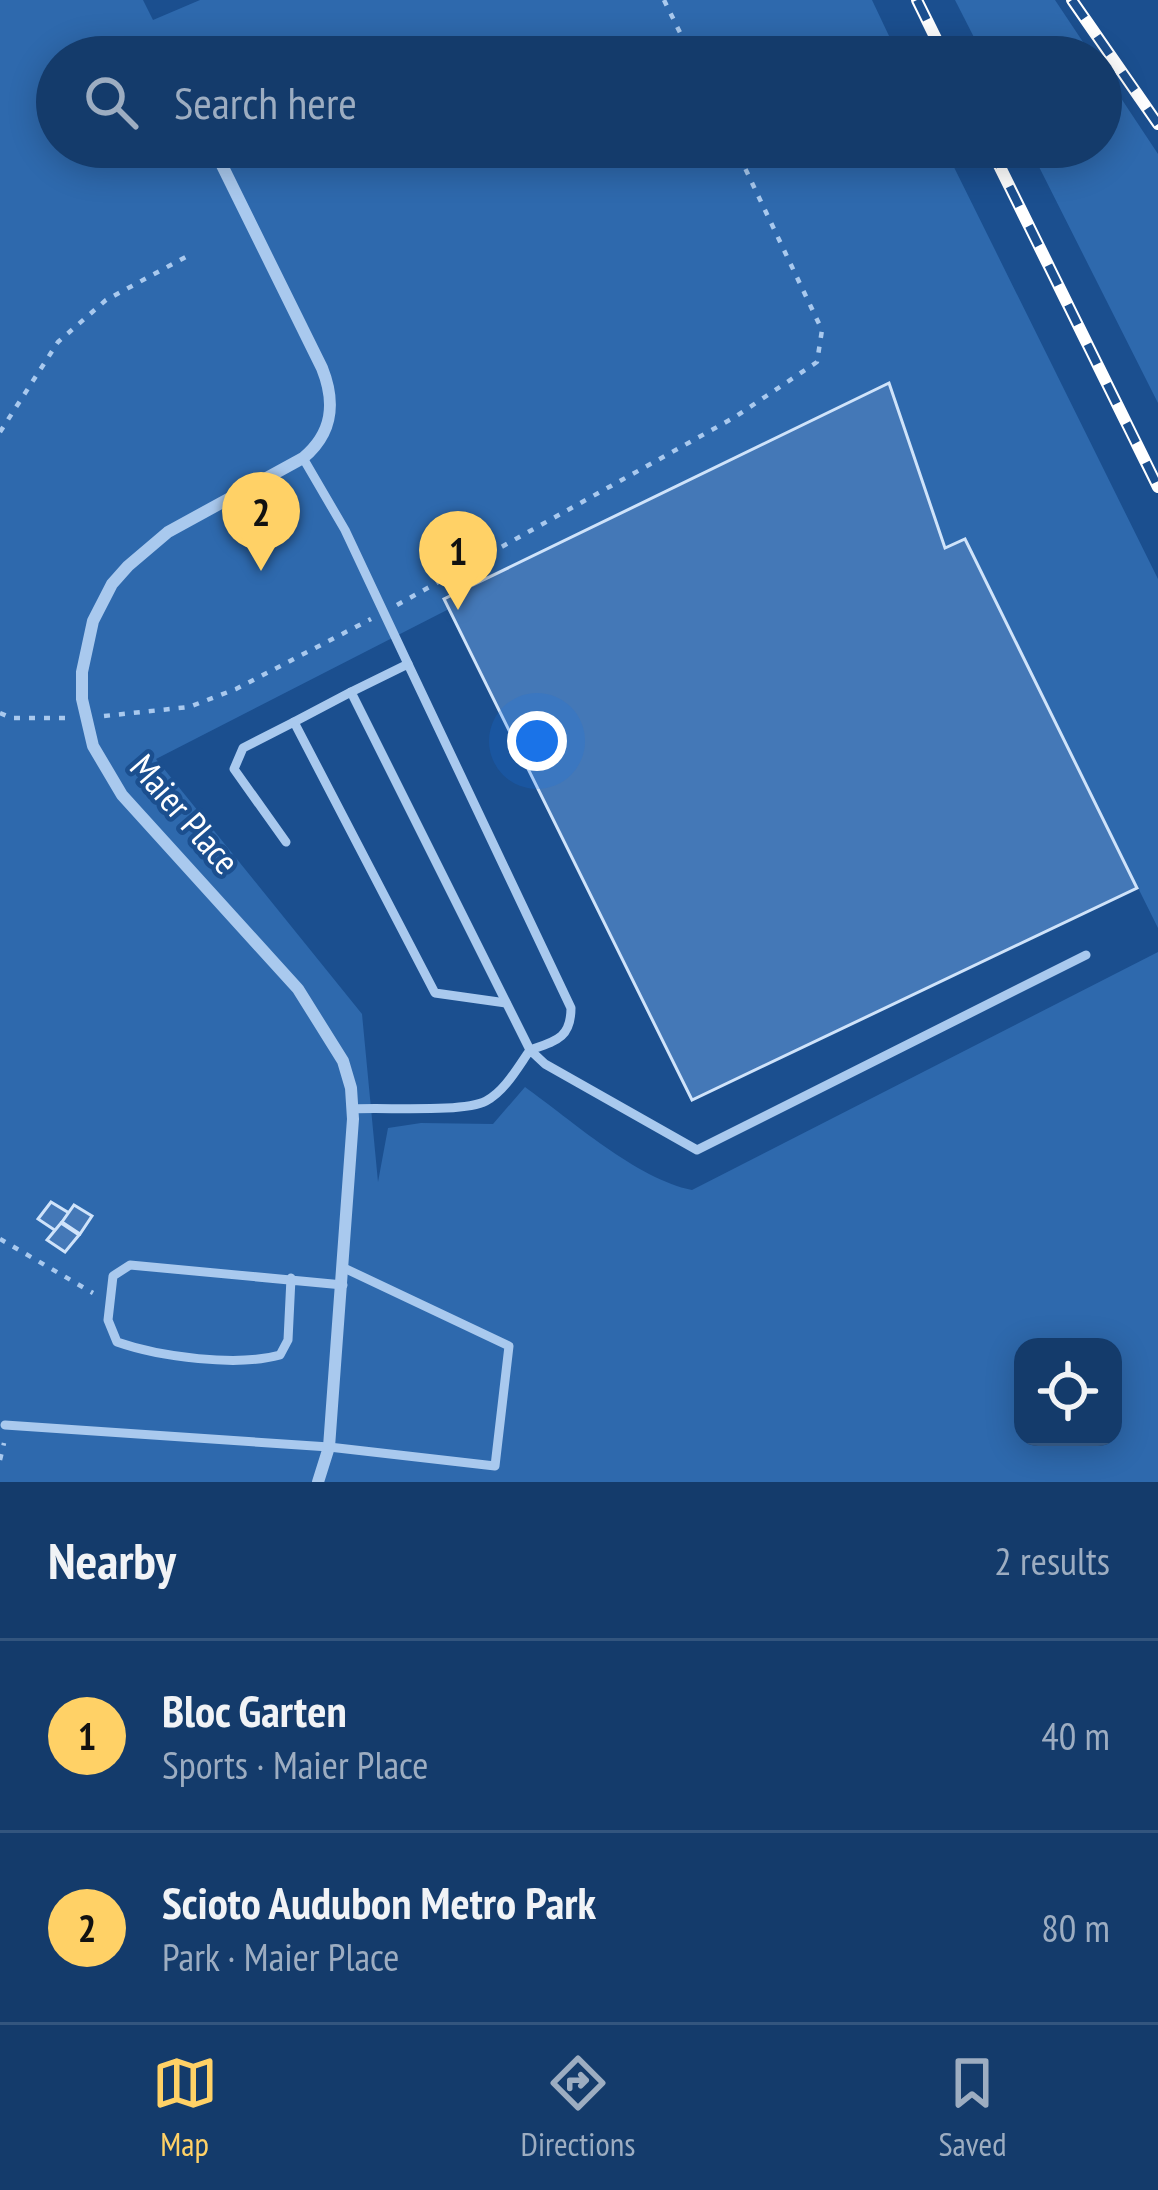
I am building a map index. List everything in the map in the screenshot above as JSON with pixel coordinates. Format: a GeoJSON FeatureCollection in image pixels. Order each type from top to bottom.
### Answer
{"type":"FeatureCollection","features":[{"type":"Feature","properties":{"kind":"street"},"geometry":{"type":"LineString","coordinates":[[223,168],[331,389],[328,428],[317,447],[303,458]]}},
{"type":"Feature","properties":{"kind":"street","name":"Maier Place"},"geometry":{"type":"LineString","coordinates":[[303,458],[168,532],[128,566],[112,584],[93,621],[82,672],[82,699],[93,746],[122,795],[272,959],[323,1024],[343,1061],[353,1109],[343,1285],[329,1447],[318,1482]]}},
{"type":"Feature","properties":{"kind":"lane"},"geometry":{"type":"LineString","coordinates":[[303,458],[385,611],[571,1008],[571,1025],[561,1040],[530,1050],[487,1101],[459,1107],[353,1109]]}},
{"type":"Feature","properties":{"kind":"lane"},"geometry":{"type":"LineString","coordinates":[[286,842],[234,769],[243,748],[408,664]]}},
{"type":"Feature","properties":{"kind":"lane"},"geometry":{"type":"LineString","coordinates":[[351,692],[530,1050],[545,1064],[697,1150],[1086,955]]}},
{"type":"Feature","properties":{"kind":"lane"},"geometry":{"type":"LineString","coordinates":[[294,722],[435,993],[506,1003]]}},
{"type":"Feature","properties":{"kind":"lane"},"geometry":{"type":"LineString","coordinates":[[291,1278],[287,1340],[280,1354],[258,1361],[146,1352],[117,1342],[108,1321],[113,1276],[130,1265],[291,1278],[343,1285]]}},
{"type":"Feature","properties":{"kind":"lane"},"geometry":{"type":"LineString","coordinates":[[5,1425],[329,1447],[495,1466],[509,1346],[344,1268]]}},
{"type":"Feature","properties":{"kind":"path"},"geometry":{"type":"LineString","coordinates":[[664,0],[682,36]]}},
{"type":"Feature","properties":{"kind":"path"},"geometry":{"type":"LineString","coordinates":[[100,716],[189,707],[236,689],[735,417],[817,362],[822,330],[745,168]]}},
{"type":"Feature","properties":{"kind":"path"},"geometry":{"type":"LineString","coordinates":[[0,432],[58,342],[106,300],[193,253]]}},
{"type":"Feature","properties":{"kind":"path"},"geometry":{"type":"LineString","coordinates":[[0,713],[12,718],[70,718]]}},
{"type":"Feature","properties":{"kind":"path"},"geometry":{"type":"LineString","coordinates":[[0,1238],[51,1272],[108,1298]]}},
{"type":"Feature","properties":{"kind":"shaded area"},"geometry":{"type":"Polygon","coordinates":[[[0,0],[143,0],[153,20],[200,0],[872,0],[889,36],[36,36],[36,168],[954,168],[1158,579],[1158,928],[965,540],[945,548],[888,384],[156,759],[362,1014],[378,1182],[388,1128],[421,1123],[493,1124],[525,1087],[627,1161],[692,1190],[1158,952],[1158,1482],[0,1482],[0,0]]]}},
{"type":"Feature","properties":{"kind":"shaded area"},"geometry":{"type":"Polygon","coordinates":[[[955,0],[1055,0],[1079,36],[973,36],[955,0]]]}},
{"type":"Feature","properties":{"kind":"shaded area"},"geometry":{"type":"Polygon","coordinates":[[[1122,100],[1158,154],[1158,403],[1040,168],[1122,168],[1122,100]]]}},
{"type":"Feature","properties":{"kind":"building"},"geometry":{"type":"Polygon","coordinates":[[[889,383],[945,548],[965,539],[1137,888],[692,1100],[444,599],[889,383]]]}},
{"type":"Feature","properties":{"kind":"building"},"geometry":{"type":"Polygon","coordinates":[[[51,1202],[69,1213],[56,1231],[38,1219],[51,1202]]]}},
{"type":"Feature","properties":{"kind":"building"},"geometry":{"type":"Polygon","coordinates":[[[74,1205],[92,1216],[80,1234],[62,1222],[74,1205]]]}},
{"type":"Feature","properties":{"kind":"building"},"geometry":{"type":"Polygon","coordinates":[[[61,1223],[79,1235],[65,1252],[47,1240],[61,1223]]]}},
{"type":"Feature","properties":{"kind":"railway"},"geometry":{"type":"LineString","coordinates":[[917,0],[935,36]]}},
{"type":"Feature","properties":{"kind":"railway"},"geometry":{"type":"LineString","coordinates":[[1072,0],[1097,36]]}},
{"type":"Feature","properties":{"kind":"railway"},"geometry":{"type":"LineString","coordinates":[[1122,72],[1158,124]]}},
{"type":"Feature","properties":{"kind":"railway"},"geometry":{"type":"LineString","coordinates":[[1000,168],[1158,487]]}},
{"type":"Feature","properties":{"kind":"place","name":"Scioto Audubon Metro Park"},"geometry":{"type":"Point","coordinates":[261,571]}},
{"type":"Feature","properties":{"kind":"place","name":"Bloc Garten"},"geometry":{"type":"Point","coordinates":[458,610]}}]}
